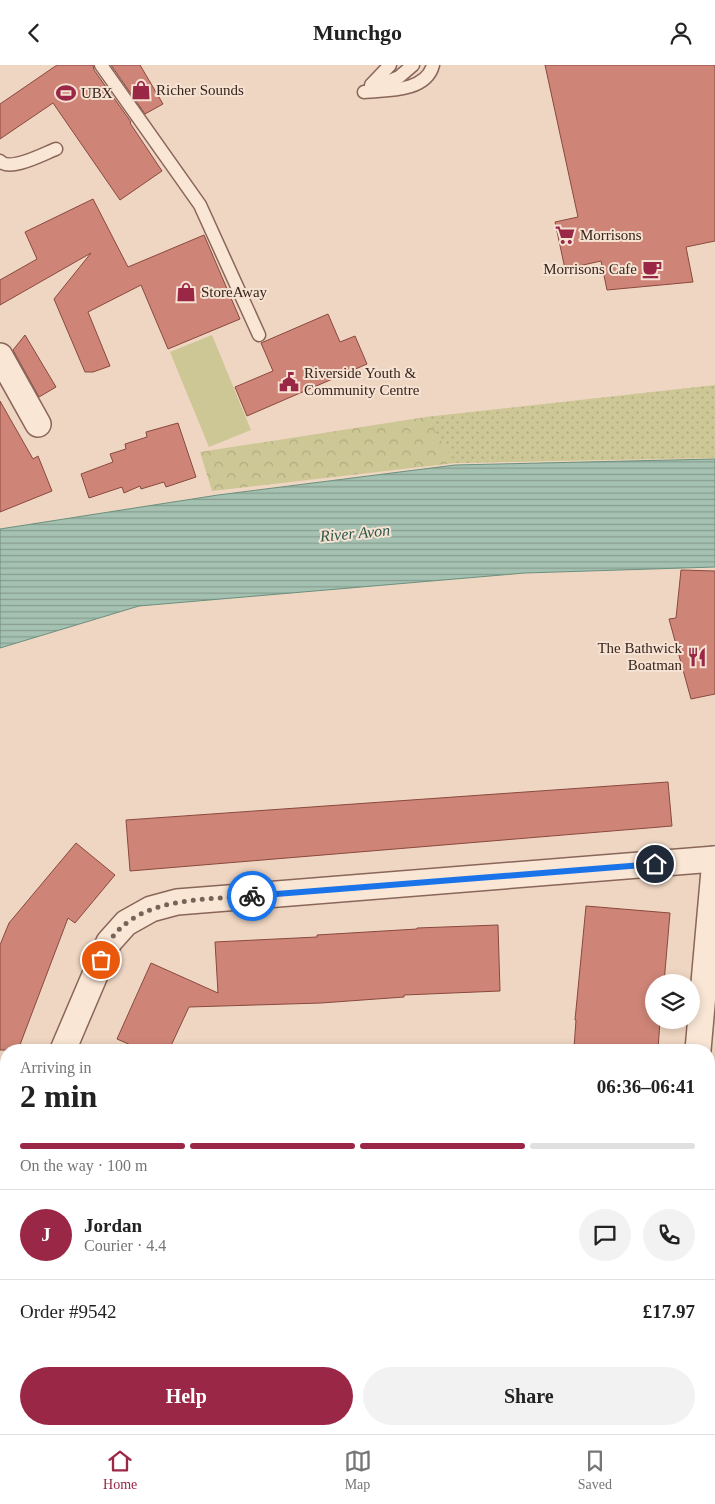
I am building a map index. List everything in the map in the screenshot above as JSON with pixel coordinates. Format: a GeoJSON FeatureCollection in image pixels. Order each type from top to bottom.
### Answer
{"type":"FeatureCollection","features":[{"type":"Feature","properties":{"kind":"street"},"geometry":{"type":"LineString","coordinates":[[0,356],[38,424]]}},
{"type":"Feature","properties":{"kind":"street"},"geometry":{"type":"LineString","coordinates":[[66,1044],[109,942],[126,923],[151,909],[177,902],[715,859],[699,1044]]}},
{"type":"Feature","properties":{"kind":"lane"},"geometry":{"type":"LineString","coordinates":[[100,65],[200,205],[259,335]]}},
{"type":"Feature","properties":{"kind":"lane"},"geometry":{"type":"LineString","coordinates":[[364,92],[390,65]]}},
{"type":"Feature","properties":{"kind":"lane"},"geometry":{"type":"LineString","coordinates":[[364,92],[399,77],[414,65],[432,70]]}},
{"type":"Feature","properties":{"kind":"lane"},"geometry":{"type":"LineString","coordinates":[[364,92],[394,89],[417,84],[432,70]]}},
{"type":"Feature","properties":{"kind":"lane"},"geometry":{"type":"LineString","coordinates":[[0,161],[3,165],[12,166],[56,149]]}},
{"type":"Feature","properties":{"kind":"green space"},"geometry":{"type":"Polygon","coordinates":[[[212,335],[251,430],[209,447],[170,352],[212,335]]]}},
{"type":"Feature","properties":{"kind":"green space"},"geometry":{"type":"Polygon","coordinates":[[[715,385],[715,457],[455,463],[426,417],[715,385]]]}},
{"type":"Feature","properties":{"kind":"green space"},"geometry":{"type":"Polygon","coordinates":[[[715,390],[715,458],[455,463],[212,491],[200,452],[426,417],[715,390]]]}},
{"type":"Feature","properties":{"kind":"water","name":"River Avon"},"geometry":{"type":"Polygon","coordinates":[[[715,459],[715,567],[525,573],[139,606],[0,648],[0,529],[218,495],[455,465],[715,459]]]}},
{"type":"Feature","properties":{"kind":"building"},"geometry":{"type":"Polygon","coordinates":[[[57,65],[93,65],[94,70],[131,122],[162,171],[120,200],[53,103],[0,139],[0,104],[57,65]]]}},
{"type":"Feature","properties":{"kind":"building","name":"Richer Sounds"},"geometry":{"type":"Polygon","coordinates":[[[111,65],[140,65],[163,104],[145,114],[111,65]]]}},
{"type":"Feature","properties":{"kind":"building"},"geometry":{"type":"Polygon","coordinates":[[[545,65],[715,65],[715,241],[686,247],[693,282],[607,290],[601,261],[565,269],[555,222],[578,217],[545,65]]]}},
{"type":"Feature","properties":{"kind":"building"},"geometry":{"type":"Polygon","coordinates":[[[93,199],[128,267],[204,235],[240,319],[168,349],[141,285],[88,312],[110,366],[93,372],[85,372],[54,299],[91,253],[0,305],[0,280],[37,259],[25,232],[93,199]]]}},
{"type":"Feature","properties":{"kind":"building"},"geometry":{"type":"Polygon","coordinates":[[[328,314],[340,342],[355,336],[367,364],[247,416],[235,387],[273,371],[261,343],[328,314]]]}},
{"type":"Feature","properties":{"kind":"building"},"geometry":{"type":"Polygon","coordinates":[[[25,335],[56,387],[39,397],[13,350],[25,335]]]}},
{"type":"Feature","properties":{"kind":"building"},"geometry":{"type":"Polygon","coordinates":[[[0,401],[33,459],[38,456],[52,491],[0,512],[0,401]]]}},
{"type":"Feature","properties":{"kind":"building"},"geometry":{"type":"Polygon","coordinates":[[[178,423],[196,477],[166,487],[164,482],[141,489],[140,486],[124,493],[122,487],[89,498],[81,474],[113,462],[110,454],[126,449],[125,444],[147,437],[146,432],[178,423]]]}},
{"type":"Feature","properties":{"kind":"building","name":"The Bathwick Boatman"},"geometry":{"type":"Polygon","coordinates":[[[681,570],[715,571],[715,694],[691,699],[669,619],[676,618],[681,570]]]}},
{"type":"Feature","properties":{"kind":"building"},"geometry":{"type":"Polygon","coordinates":[[[668,782],[672,826],[130,871],[126,820],[668,782]]]}},
{"type":"Feature","properties":{"kind":"building"},"geometry":{"type":"Polygon","coordinates":[[[76,843],[115,875],[75,923],[68,918],[20,1044],[0,1044],[0,945],[9,923],[76,843]]]}},
{"type":"Feature","properties":{"kind":"building"},"geometry":{"type":"Polygon","coordinates":[[[586,906],[670,913],[665,974],[645,974],[645,1029],[659,1029],[658,1044],[574,1044],[586,906]]]}},
{"type":"Feature","properties":{"kind":"building"},"geometry":{"type":"Polygon","coordinates":[[[498,925],[500,991],[404,995],[404,997],[321,1003],[189,1007],[172,1044],[128,1044],[117,1039],[151,963],[218,993],[215,942],[317,937],[317,935],[498,925]]]}},
{"type":"Feature","properties":{"kind":"way so far"},"geometry":{"type":"LineString","coordinates":[[101,960],[109,942],[126,923],[151,909],[177,902],[252,896]]}},
{"type":"Feature","properties":{"kind":"place","name":"Richer Sounds"},"geometry":{"type":"Point","coordinates":[141,90]}},
{"type":"Feature","properties":{"kind":"place","name":"UBX"},"geometry":{"type":"Point","coordinates":[66,93]}},
{"type":"Feature","properties":{"kind":"place","name":"Morrisons"},"geometry":{"type":"Point","coordinates":[565,235]}},
{"type":"Feature","properties":{"kind":"place","name":"Morrisons Cafe"},"geometry":{"type":"Point","coordinates":[652,269]}},
{"type":"Feature","properties":{"kind":"place","name":"StoreAway"},"geometry":{"type":"Point","coordinates":[186,292]}},
{"type":"Feature","properties":{"kind":"place","name":"Riverside Youth & Community Centre"},"geometry":{"type":"Point","coordinates":[289,382]}},
{"type":"Feature","properties":{"kind":"place","name":"The Bathwick Boatman"},"geometry":{"type":"Point","coordinates":[697,657]}},
{"type":"Feature","properties":{"kind":"route"},"geometry":{"type":"LineString","coordinates":[[252,896],[655,864]]}}]}
